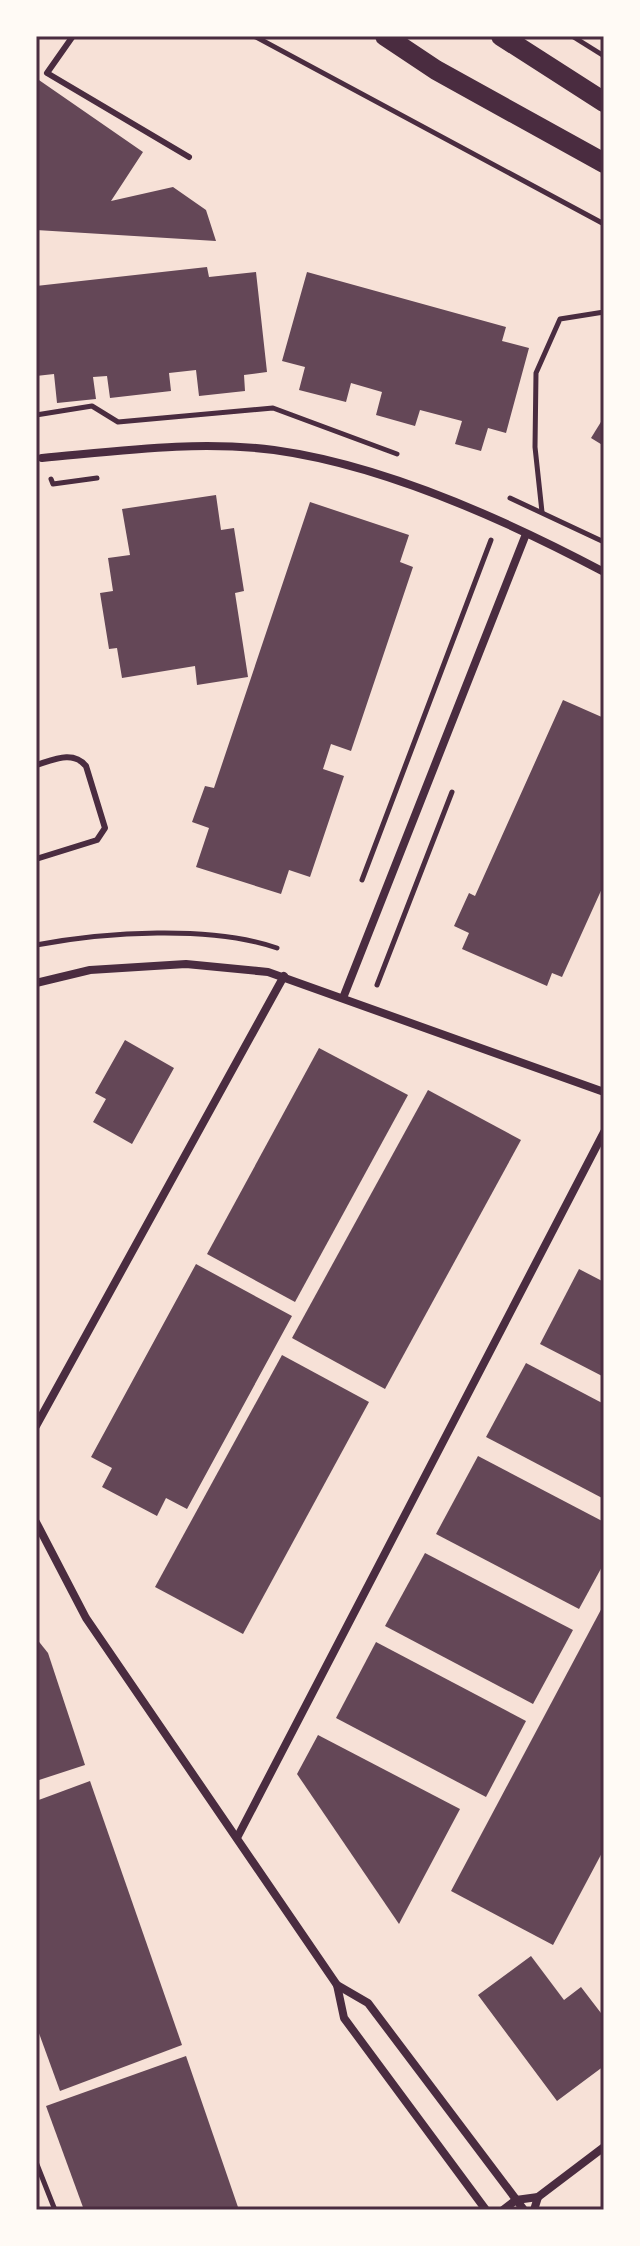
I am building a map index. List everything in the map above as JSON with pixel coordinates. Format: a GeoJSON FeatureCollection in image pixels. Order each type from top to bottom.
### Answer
{"type":"FeatureCollection","features":[{"type":"Feature","properties":{"kind":"main road"},"geometry":{"type":"LineString","coordinates":[[385,36],[436,70],[604,163]]}},
{"type":"Feature","properties":{"kind":"main road"},"geometry":{"type":"LineString","coordinates":[[501,36],[604,102]]}},
{"type":"Feature","properties":{"kind":"street"},"geometry":{"type":"LineString","coordinates":[[42,458],[185,446],[273,450],[377,472],[545,541],[604,572]]}},
{"type":"Feature","properties":{"kind":"street"},"geometry":{"type":"LineString","coordinates":[[343,998],[526,534]]}},
{"type":"Feature","properties":{"kind":"street"},"geometry":{"type":"LineString","coordinates":[[36,983],[90,970],[186,964],[284,976],[604,1092]]}},
{"type":"Feature","properties":{"kind":"street"},"geometry":{"type":"LineString","coordinates":[[36,1426],[284,976]]}},
{"type":"Feature","properties":{"kind":"street"},"geometry":{"type":"LineString","coordinates":[[238,1836],[604,1132]]}},
{"type":"Feature","properties":{"kind":"street"},"geometry":{"type":"LineString","coordinates":[[36,1522],[86,1618],[337,1985],[344,2018],[486,2210]]}},
{"type":"Feature","properties":{"kind":"street"},"geometry":{"type":"LineString","coordinates":[[337,1985],[368,2003],[524,2210]]}},
{"type":"Feature","properties":{"kind":"street"},"geometry":{"type":"LineString","coordinates":[[503,2210],[516,2200],[538,2197],[604,2147]]}},
{"type":"Feature","properties":{"kind":"street"},"geometry":{"type":"LineString","coordinates":[[534,2210],[538,2197]]}},
{"type":"Feature","properties":{"kind":"lane"},"geometry":{"type":"LineString","coordinates":[[73,36],[47,73],[189,157]]}},
{"type":"Feature","properties":{"kind":"lane"},"geometry":{"type":"LineString","coordinates":[[36,765],[69,757],[81,760],[86,766],[105,828],[97,840],[36,859]]}},
{"type":"Feature","properties":{"kind":"path"},"geometry":{"type":"LineString","coordinates":[[254,36],[604,224]]}},
{"type":"Feature","properties":{"kind":"path"},"geometry":{"type":"LineString","coordinates":[[572,36],[604,56]]}},
{"type":"Feature","properties":{"kind":"path"},"geometry":{"type":"LineString","coordinates":[[545,541],[535,447],[536,373],[560,319],[604,312]]}},
{"type":"Feature","properties":{"kind":"path"},"geometry":{"type":"LineString","coordinates":[[42,458],[53,484],[111,476]]}},
{"type":"Feature","properties":{"kind":"path"},"geometry":{"type":"LineString","coordinates":[[478,535],[519,552]]}},
{"type":"Feature","properties":{"kind":"path"},"geometry":{"type":"LineString","coordinates":[[357,893],[491,540]]}},
{"type":"Feature","properties":{"kind":"path"},"geometry":{"type":"LineString","coordinates":[[36,2162],[55,2210]]}},
{"type":"Feature","properties":{"kind":"building"},"geometry":{"type":"Polygon","coordinates":[[[36,78],[143,152],[111,201],[173,187],[206,210],[216,241],[36,230],[36,78]]]}},
{"type":"Feature","properties":{"kind":"building"},"geometry":{"type":"Polygon","coordinates":[[[207,267],[209,277],[256,272],[267,372],[244,375],[245,391],[199,396],[196,370],[169,373],[171,391],[110,398],[107,376],[93,377],[96,399],[57,403],[54,374],[36,376],[36,286],[207,267]]]}},
{"type":"Feature","properties":{"kind":"building"},"geometry":{"type":"Polygon","coordinates":[[[307,272],[506,327],[502,341],[529,348],[506,433],[488,428],[481,451],[455,444],[462,421],[420,410],[415,426],[376,415],[382,392],[351,383],[346,402],[299,390],[305,367],[282,361],[307,272]]]}},
{"type":"Feature","properties":{"kind":"building"},"geometry":{"type":"Polygon","coordinates":[[[604,417],[604,446],[591,438],[604,417]]]}},
{"type":"Feature","properties":{"kind":"building"},"geometry":{"type":"Polygon","coordinates":[[[216,495],[221,530],[234,528],[244,591],[235,593],[248,677],[197,685],[195,666],[122,678],[117,648],[109,649],[100,593],[113,591],[108,558],[130,555],[122,509],[216,495]]]}},
{"type":"Feature","properties":{"kind":"building"},"geometry":{"type":"Polygon","coordinates":[[[310,502],[409,535],[400,562],[413,567],[351,751],[331,744],[323,769],[344,776],[310,877],[289,870],[281,894],[196,867],[209,828],[192,822],[205,786],[214,788],[310,502]]]}},
{"type":"Feature","properties":{"kind":"building"},"geometry":{"type":"Polygon","coordinates":[[[563,700],[604,718],[604,884],[562,977],[552,973],[547,986],[462,949],[469,933],[454,926],[469,893],[475,896],[563,700]]]}},
{"type":"Feature","properties":{"kind":"building"},"geometry":{"type":"Polygon","coordinates":[[[125,1040],[174,1068],[132,1144],[93,1122],[106,1099],[95,1093],[125,1040]]]}},
{"type":"Feature","properties":{"kind":"building"},"geometry":{"type":"Polygon","coordinates":[[[319,1048],[408,1095],[295,1302],[207,1254],[319,1048]]]}},
{"type":"Feature","properties":{"kind":"building"},"geometry":{"type":"Polygon","coordinates":[[[428,1090],[521,1140],[385,1389],[292,1338],[428,1090]]]}},
{"type":"Feature","properties":{"kind":"building"},"geometry":{"type":"Polygon","coordinates":[[[196,1264],[292,1316],[187,1509],[166,1498],[157,1516],[102,1487],[112,1468],[91,1457],[196,1264]]]}},
{"type":"Feature","properties":{"kind":"building"},"geometry":{"type":"Polygon","coordinates":[[[579,1269],[604,1282],[604,1377],[540,1344],[579,1269]]]}},
{"type":"Feature","properties":{"kind":"building"},"geometry":{"type":"Polygon","coordinates":[[[282,1355],[369,1402],[243,1634],[155,1587],[282,1355]]]}},
{"type":"Feature","properties":{"kind":"building"},"geometry":{"type":"Polygon","coordinates":[[[526,1363],[604,1404],[604,1499],[486,1437],[526,1363]]]}},
{"type":"Feature","properties":{"kind":"building"},"geometry":{"type":"Polygon","coordinates":[[[478,1456],[604,1522],[604,1563],[579,1609],[436,1534],[478,1456]]]}},
{"type":"Feature","properties":{"kind":"building"},"geometry":{"type":"Polygon","coordinates":[[[425,1553],[573,1630],[533,1704],[385,1626],[425,1553]]]}},
{"type":"Feature","properties":{"kind":"building"},"geometry":{"type":"Polygon","coordinates":[[[604,1604],[604,1849],[553,1945],[451,1891],[604,1604]]]}},
{"type":"Feature","properties":{"kind":"building"},"geometry":{"type":"Polygon","coordinates":[[[36,1638],[48,1653],[85,1765],[36,1781],[36,1638]]]}},
{"type":"Feature","properties":{"kind":"building"},"geometry":{"type":"Polygon","coordinates":[[[376,1642],[526,1721],[486,1797],[336,1718],[376,1642]]]}},
{"type":"Feature","properties":{"kind":"building"},"geometry":{"type":"Polygon","coordinates":[[[318,1735],[460,1809],[399,1924],[297,1774],[318,1735]]]}},
{"type":"Feature","properties":{"kind":"building"},"geometry":{"type":"Polygon","coordinates":[[[90,1781],[182,2045],[60,2091],[36,2025],[36,1801],[90,1781]]]}},
{"type":"Feature","properties":{"kind":"building"},"geometry":{"type":"Polygon","coordinates":[[[531,1956],[564,2000],[581,1987],[604,2017],[604,2066],[557,2101],[478,1995],[531,1956]]]}},
{"type":"Feature","properties":{"kind":"building"},"geometry":{"type":"Polygon","coordinates":[[[186,2056],[239,2210],[84,2210],[46,2106],[186,2056]]]}}]}
